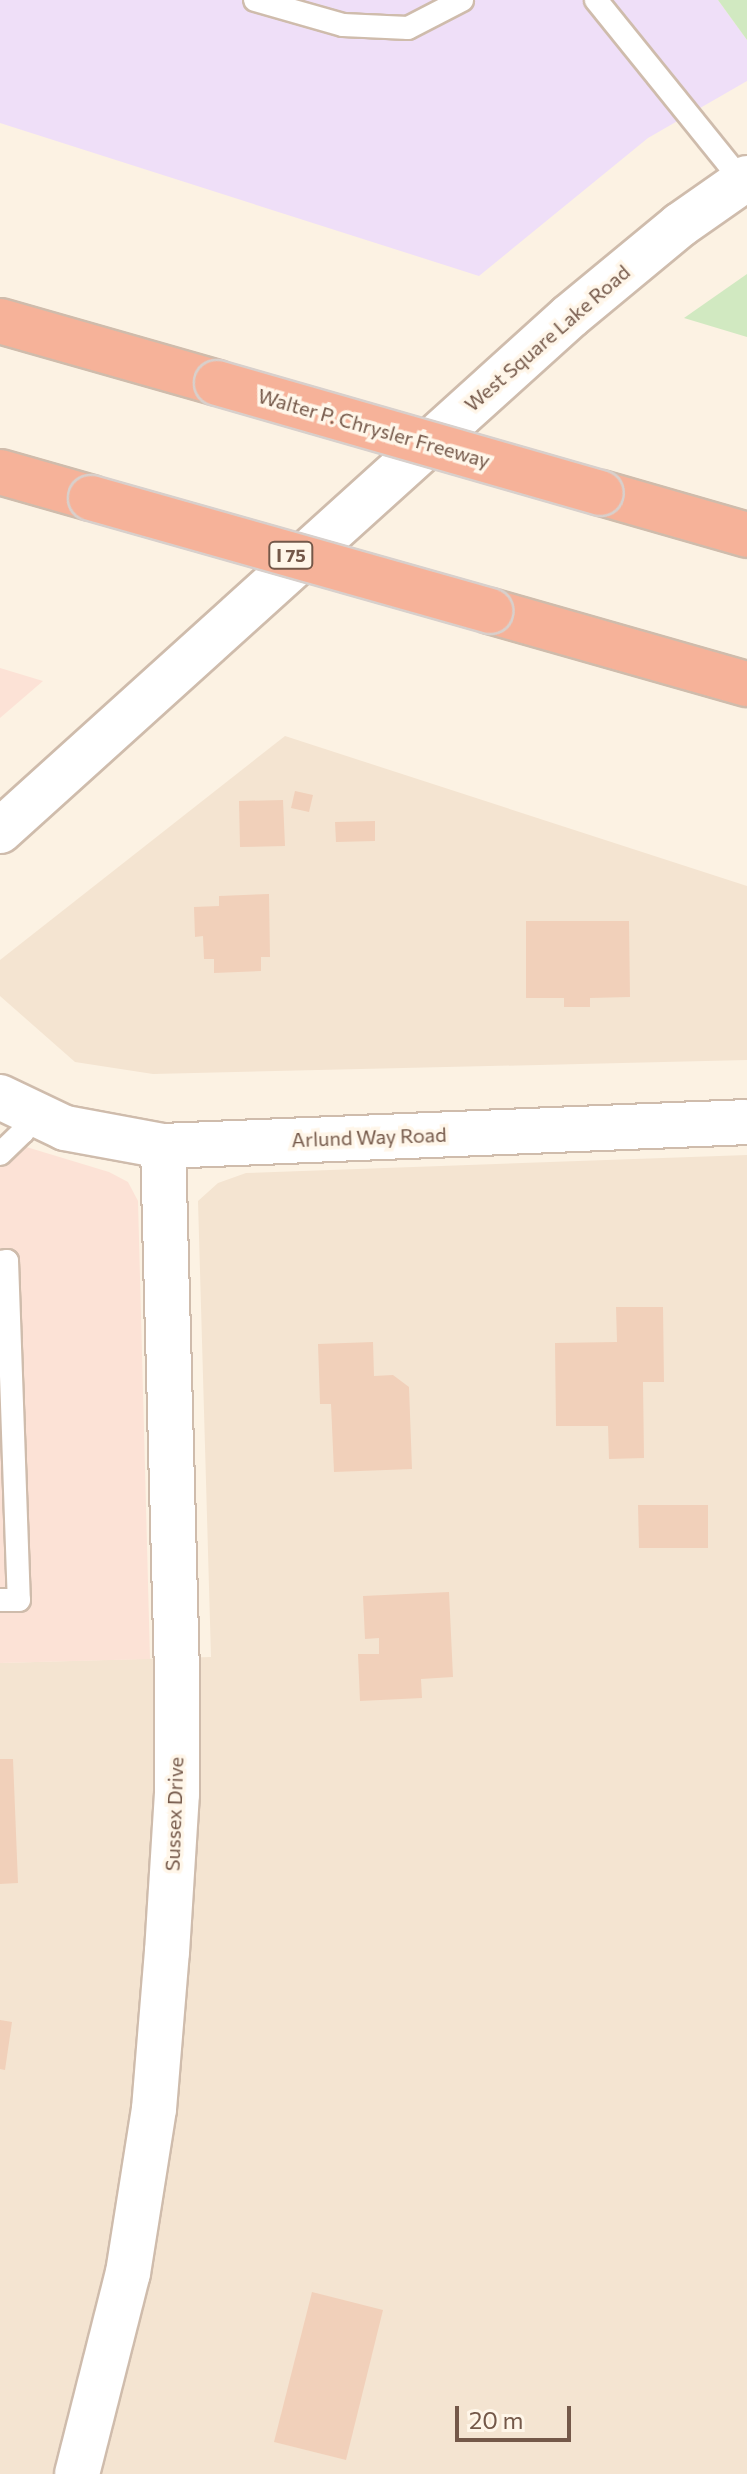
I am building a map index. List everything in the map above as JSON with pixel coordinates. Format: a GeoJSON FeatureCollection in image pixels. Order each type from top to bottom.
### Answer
{"type":"FeatureCollection","features":[{"type":"Feature","properties":{"kind":"highway","name":"Walter P. Chrysler Freeway"},"geometry":{"type":"LineString","coordinates":[[0,321],[747,535]]}},
{"type":"Feature","properties":{"kind":"highway","name":"I 75"},"geometry":{"type":"LineString","coordinates":[[0,472],[747,684]]}},
{"type":"Feature","properties":{"kind":"street","name":"West Square Lake Road"},"geometry":{"type":"LineString","coordinates":[[0,831],[570,316],[680,225],[744,180]]}},
{"type":"Feature","properties":{"kind":"street","name":"Arlund Way Road"},"geometry":{"type":"LineString","coordinates":[[16,1106],[104,1139],[163,1146],[747,1122]]}},
{"type":"Feature","properties":{"kind":"street","name":"Sussex Drive"},"geometry":{"type":"LineString","coordinates":[[77,2474],[128,2273],[154,2109],[167,1952],[177,1794],[177,1674],[163,1146]]}},
{"type":"Feature","properties":{"kind":"lane"},"geometry":{"type":"LineString","coordinates":[[255,0],[343,25],[408,28],[462,0]]}},
{"type":"Feature","properties":{"kind":"lane"},"geometry":{"type":"LineString","coordinates":[[596,0],[744,180]]}},
{"type":"Feature","properties":{"kind":"lane"},"geometry":{"type":"LineString","coordinates":[[0,1154],[23,1132],[16,1106]]}},
{"type":"Feature","properties":{"kind":"lane"},"geometry":{"type":"LineString","coordinates":[[0,1262],[7,1261],[19,1600],[0,1600]]}},
{"type":"Feature","properties":{"kind":"shaded area"},"geometry":{"type":"Polygon","coordinates":[[[0,0],[718,0],[747,40],[747,81],[648,138],[479,276],[0,123],[0,0]]]}},
{"type":"Feature","properties":{"kind":"shaded area"},"geometry":{"type":"Polygon","coordinates":[[[0,668],[43,681],[0,718],[0,668]]]}},
{"type":"Feature","properties":{"kind":"shaded area"},"geometry":{"type":"Polygon","coordinates":[[[285,736],[747,886],[747,1060],[153,1074],[75,1062],[0,996],[0,960],[285,736]]]}},
{"type":"Feature","properties":{"kind":"shaded area"},"geometry":{"type":"Polygon","coordinates":[[[0,1139],[109,1172],[128,1182],[138,1201],[150,1659],[0,1663],[0,1139]]]}},
{"type":"Feature","properties":{"kind":"shaded area"},"geometry":{"type":"Polygon","coordinates":[[[747,1155],[747,2474],[0,2474],[0,1663],[211,1657],[198,1201],[218,1183],[246,1173],[747,1155]]]}},
{"type":"Feature","properties":{"kind":"green space"},"geometry":{"type":"Polygon","coordinates":[[[718,0],[747,0],[747,40],[718,0]]]}},
{"type":"Feature","properties":{"kind":"green space"},"geometry":{"type":"Polygon","coordinates":[[[747,274],[747,337],[684,318],[747,274]]]}},
{"type":"Feature","properties":{"kind":"building"},"geometry":{"type":"Polygon","coordinates":[[[295,791],[313,795],[309,812],[291,808],[295,791]]]}},
{"type":"Feature","properties":{"kind":"building"},"geometry":{"type":"Polygon","coordinates":[[[283,800],[285,846],[240,847],[239,801],[283,800]]]}},
{"type":"Feature","properties":{"kind":"building"},"geometry":{"type":"Polygon","coordinates":[[[375,821],[375,841],[336,842],[335,822],[375,821]]]}},
{"type":"Feature","properties":{"kind":"building"},"geometry":{"type":"Polygon","coordinates":[[[269,894],[270,957],[261,957],[261,971],[214,973],[214,959],[204,959],[203,936],[195,937],[194,907],[219,906],[219,896],[269,894]]]}},
{"type":"Feature","properties":{"kind":"building"},"geometry":{"type":"Polygon","coordinates":[[[526,921],[629,921],[630,997],[590,998],[590,1007],[564,1007],[564,998],[526,998],[526,921]]]}},
{"type":"Feature","properties":{"kind":"building"},"geometry":{"type":"Polygon","coordinates":[[[616,1307],[663,1307],[664,1382],[643,1382],[644,1458],[609,1459],[608,1426],[556,1426],[555,1343],[617,1342],[616,1307]]]}},
{"type":"Feature","properties":{"kind":"building"},"geometry":{"type":"Polygon","coordinates":[[[373,1342],[374,1376],[393,1375],[409,1387],[412,1469],[334,1472],[331,1404],[320,1404],[318,1344],[373,1342]]]}},
{"type":"Feature","properties":{"kind":"building"},"geometry":{"type":"Polygon","coordinates":[[[638,1505],[708,1505],[708,1548],[639,1548],[638,1505]]]}},
{"type":"Feature","properties":{"kind":"building"},"geometry":{"type":"Polygon","coordinates":[[[449,1592],[453,1677],[421,1679],[422,1698],[360,1701],[358,1654],[379,1654],[379,1638],[365,1639],[363,1596],[449,1592]]]}},
{"type":"Feature","properties":{"kind":"building"},"geometry":{"type":"Polygon","coordinates":[[[0,1759],[13,1759],[18,1883],[0,1884],[0,1759]]]}},
{"type":"Feature","properties":{"kind":"building"},"geometry":{"type":"Polygon","coordinates":[[[0,2020],[12,2022],[5,2070],[0,2069],[0,2020]]]}},
{"type":"Feature","properties":{"kind":"building"},"geometry":{"type":"Polygon","coordinates":[[[312,2292],[383,2310],[346,2460],[274,2442],[312,2292]]]}}]}
